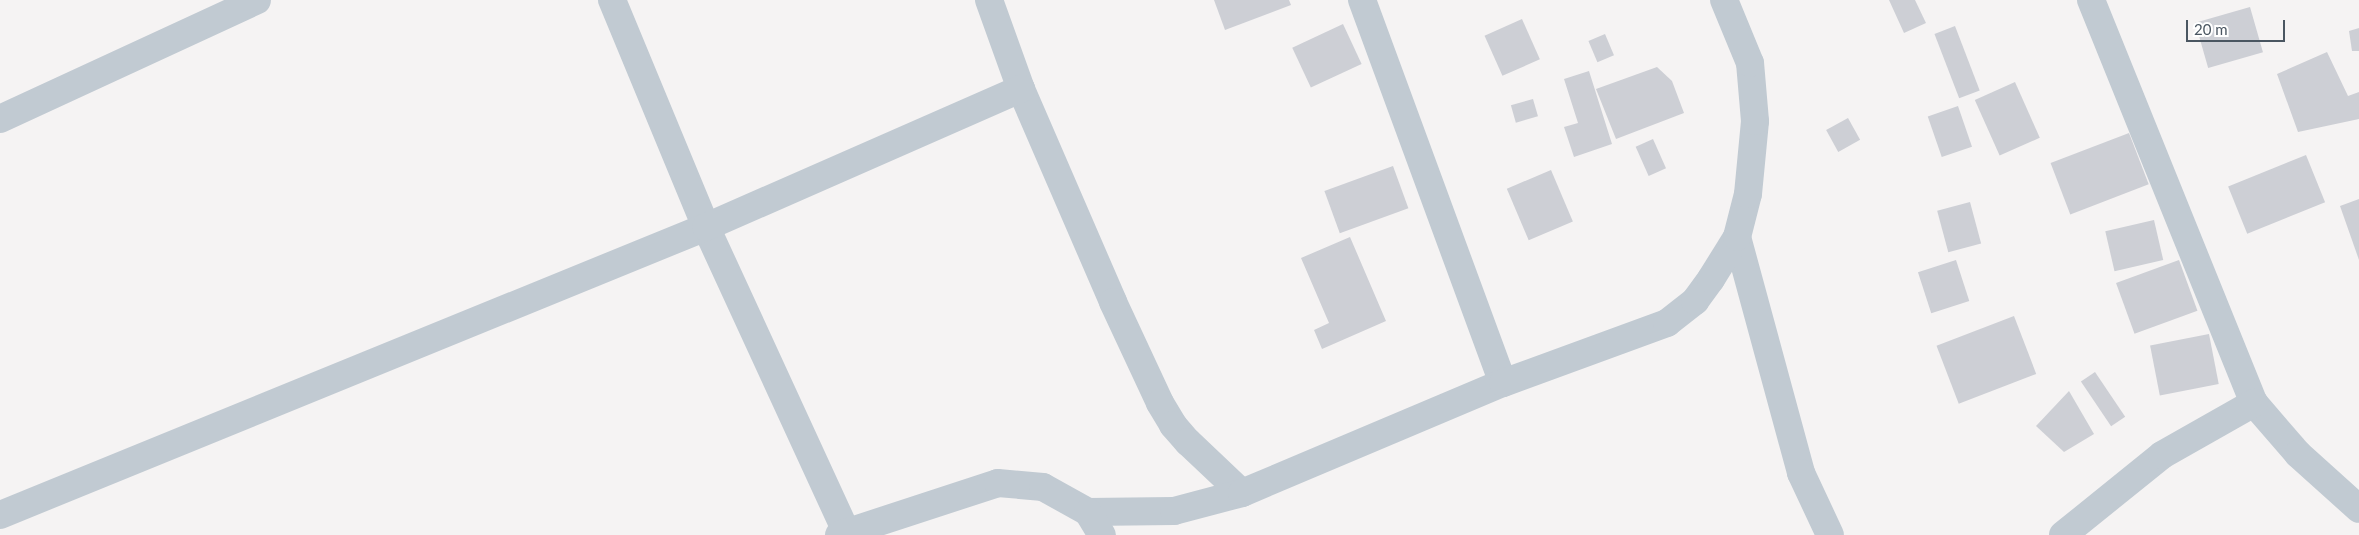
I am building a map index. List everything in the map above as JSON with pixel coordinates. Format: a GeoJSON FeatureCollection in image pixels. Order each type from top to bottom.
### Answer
{"type":"FeatureCollection","features":[{"type":"Feature","properties":{"kind":"street"},"geometry":{"type":"LineString","coordinates":[[0,119],[257,0]]}},
{"type":"Feature","properties":{"kind":"street"},"geometry":{"type":"LineString","coordinates":[[612,0],[706,227],[842,534],[998,483],[1043,487],[1088,512],[1102,535]]}},
{"type":"Feature","properties":{"kind":"street"},"geometry":{"type":"LineString","coordinates":[[989,0],[1021,89],[1113,302],[1160,403],[1173,425],[1188,442],[1242,493]]}},
{"type":"Feature","properties":{"kind":"street"},"geometry":{"type":"LineString","coordinates":[[1362,0],[1503,383]]}},
{"type":"Feature","properties":{"kind":"street"},"geometry":{"type":"LineString","coordinates":[[1088,512],[1174,511],[1242,493],[1503,383],[1667,323],[1695,301],[1737,237],[1748,194],[1754,121],[1750,63],[1724,0]]}},
{"type":"Feature","properties":{"kind":"street"},"geometry":{"type":"LineString","coordinates":[[2091,0],[2254,403],[2298,454],[2359,509]]}},
{"type":"Feature","properties":{"kind":"street"},"geometry":{"type":"LineString","coordinates":[[0,515],[706,227],[1021,89]]}},
{"type":"Feature","properties":{"kind":"street"},"geometry":{"type":"LineString","coordinates":[[1737,237],[1801,473],[1830,535]]}},
{"type":"Feature","properties":{"kind":"street"},"geometry":{"type":"LineString","coordinates":[[2063,535],[2162,456],[2254,403]]}},
{"type":"Feature","properties":{"kind":"building"},"geometry":{"type":"Polygon","coordinates":[[[1214,0],[1289,0],[1291,5],[1225,30],[1214,0]]]}},
{"type":"Feature","properties":{"kind":"building"},"geometry":{"type":"Polygon","coordinates":[[[1889,0],[1915,0],[1926,23],[1904,33],[1889,0]]]}},
{"type":"Feature","properties":{"kind":"building"},"geometry":{"type":"Polygon","coordinates":[[[2250,7],[2263,52],[2208,68],[2195,23],[2250,7]]]}},
{"type":"Feature","properties":{"kind":"building"},"geometry":{"type":"Polygon","coordinates":[[[1522,19],[1540,59],[1502,76],[1485,36],[1522,19]]]}},
{"type":"Feature","properties":{"kind":"building"},"geometry":{"type":"Polygon","coordinates":[[[1343,24],[1362,64],[1311,88],[1292,48],[1343,24]]]}},
{"type":"Feature","properties":{"kind":"building"},"geometry":{"type":"Polygon","coordinates":[[[1955,26],[1980,90],[1959,98],[1934,34],[1955,26]]]}},
{"type":"Feature","properties":{"kind":"building"},"geometry":{"type":"Polygon","coordinates":[[[2359,28],[2359,51],[2352,51],[2349,31],[2359,28]]]}},
{"type":"Feature","properties":{"kind":"building"},"geometry":{"type":"Polygon","coordinates":[[[1605,34],[1614,55],[1597,62],[1588,41],[1605,34]]]}},
{"type":"Feature","properties":{"kind":"building"},"geometry":{"type":"Polygon","coordinates":[[[2327,52],[2348,96],[2359,92],[2359,119],[2298,132],[2277,74],[2327,52]]]}},
{"type":"Feature","properties":{"kind":"building"},"geometry":{"type":"Polygon","coordinates":[[[1657,67],[1672,81],[1684,113],[1616,139],[1596,89],[1657,67]]]}},
{"type":"Feature","properties":{"kind":"building"},"geometry":{"type":"Polygon","coordinates":[[[1589,71],[1612,144],[1574,157],[1564,127],[1578,123],[1564,79],[1589,71]]]}},
{"type":"Feature","properties":{"kind":"building"},"geometry":{"type":"Polygon","coordinates":[[[2015,82],[2040,138],[2000,156],[1975,100],[2015,82]]]}},
{"type":"Feature","properties":{"kind":"building"},"geometry":{"type":"Polygon","coordinates":[[[1533,99],[1538,116],[1516,123],[1511,105],[1533,99]]]}},
{"type":"Feature","properties":{"kind":"building"},"geometry":{"type":"Polygon","coordinates":[[[1958,106],[1972,147],[1942,157],[1928,116],[1958,106]]]}},
{"type":"Feature","properties":{"kind":"building"},"geometry":{"type":"Polygon","coordinates":[[[1848,118],[1860,140],[1838,152],[1826,130],[1848,118]]]}},
{"type":"Feature","properties":{"kind":"building"},"geometry":{"type":"Polygon","coordinates":[[[2129,133],[2149,184],[2070,214],[2051,163],[2129,133]]]}},
{"type":"Feature","properties":{"kind":"building"},"geometry":{"type":"Polygon","coordinates":[[[1653,139],[1666,168],[1649,176],[1636,147],[1653,139]]]}},
{"type":"Feature","properties":{"kind":"building"},"geometry":{"type":"Polygon","coordinates":[[[2306,155],[2325,202],[2247,234],[2228,186],[2306,155]]]}},
{"type":"Feature","properties":{"kind":"building"},"geometry":{"type":"Polygon","coordinates":[[[1393,166],[1408,208],[1340,233],[1324,191],[1393,166]]]}},
{"type":"Feature","properties":{"kind":"building"},"geometry":{"type":"Polygon","coordinates":[[[1551,170],[1573,222],[1529,240],[1507,189],[1551,170]]]}},
{"type":"Feature","properties":{"kind":"building"},"geometry":{"type":"Polygon","coordinates":[[[2359,199],[2359,260],[2340,206],[2359,199]]]}},
{"type":"Feature","properties":{"kind":"building"},"geometry":{"type":"Polygon","coordinates":[[[1970,202],[1981,244],[1948,252],[1937,211],[1970,202]]]}},
{"type":"Feature","properties":{"kind":"building"},"geometry":{"type":"Polygon","coordinates":[[[2154,220],[2163,260],[2115,271],[2105,231],[2154,220]]]}},
{"type":"Feature","properties":{"kind":"building"},"geometry":{"type":"Polygon","coordinates":[[[1350,237],[1386,321],[1322,349],[1314,330],[1329,323],[1301,258],[1350,237]]]}},
{"type":"Feature","properties":{"kind":"building"},"geometry":{"type":"Polygon","coordinates":[[[1956,260],[1969,301],[1931,313],[1918,272],[1956,260]]]}},
{"type":"Feature","properties":{"kind":"building"},"geometry":{"type":"Polygon","coordinates":[[[2179,260],[2197,311],[2135,334],[2116,283],[2179,260]]]}},
{"type":"Feature","properties":{"kind":"building"},"geometry":{"type":"Polygon","coordinates":[[[2014,316],[2036,374],[1959,404],[1937,346],[2014,316]]]}},
{"type":"Feature","properties":{"kind":"building"},"geometry":{"type":"Polygon","coordinates":[[[2209,334],[2219,384],[2160,396],[2150,345],[2209,334]]]}},
{"type":"Feature","properties":{"kind":"building"},"geometry":{"type":"Polygon","coordinates":[[[2095,372],[2125,417],[2111,426],[2081,382],[2095,372]]]}},
{"type":"Feature","properties":{"kind":"building"},"geometry":{"type":"Polygon","coordinates":[[[2069,391],[2094,434],[2064,452],[2036,426],[2069,391]]]}}]}
